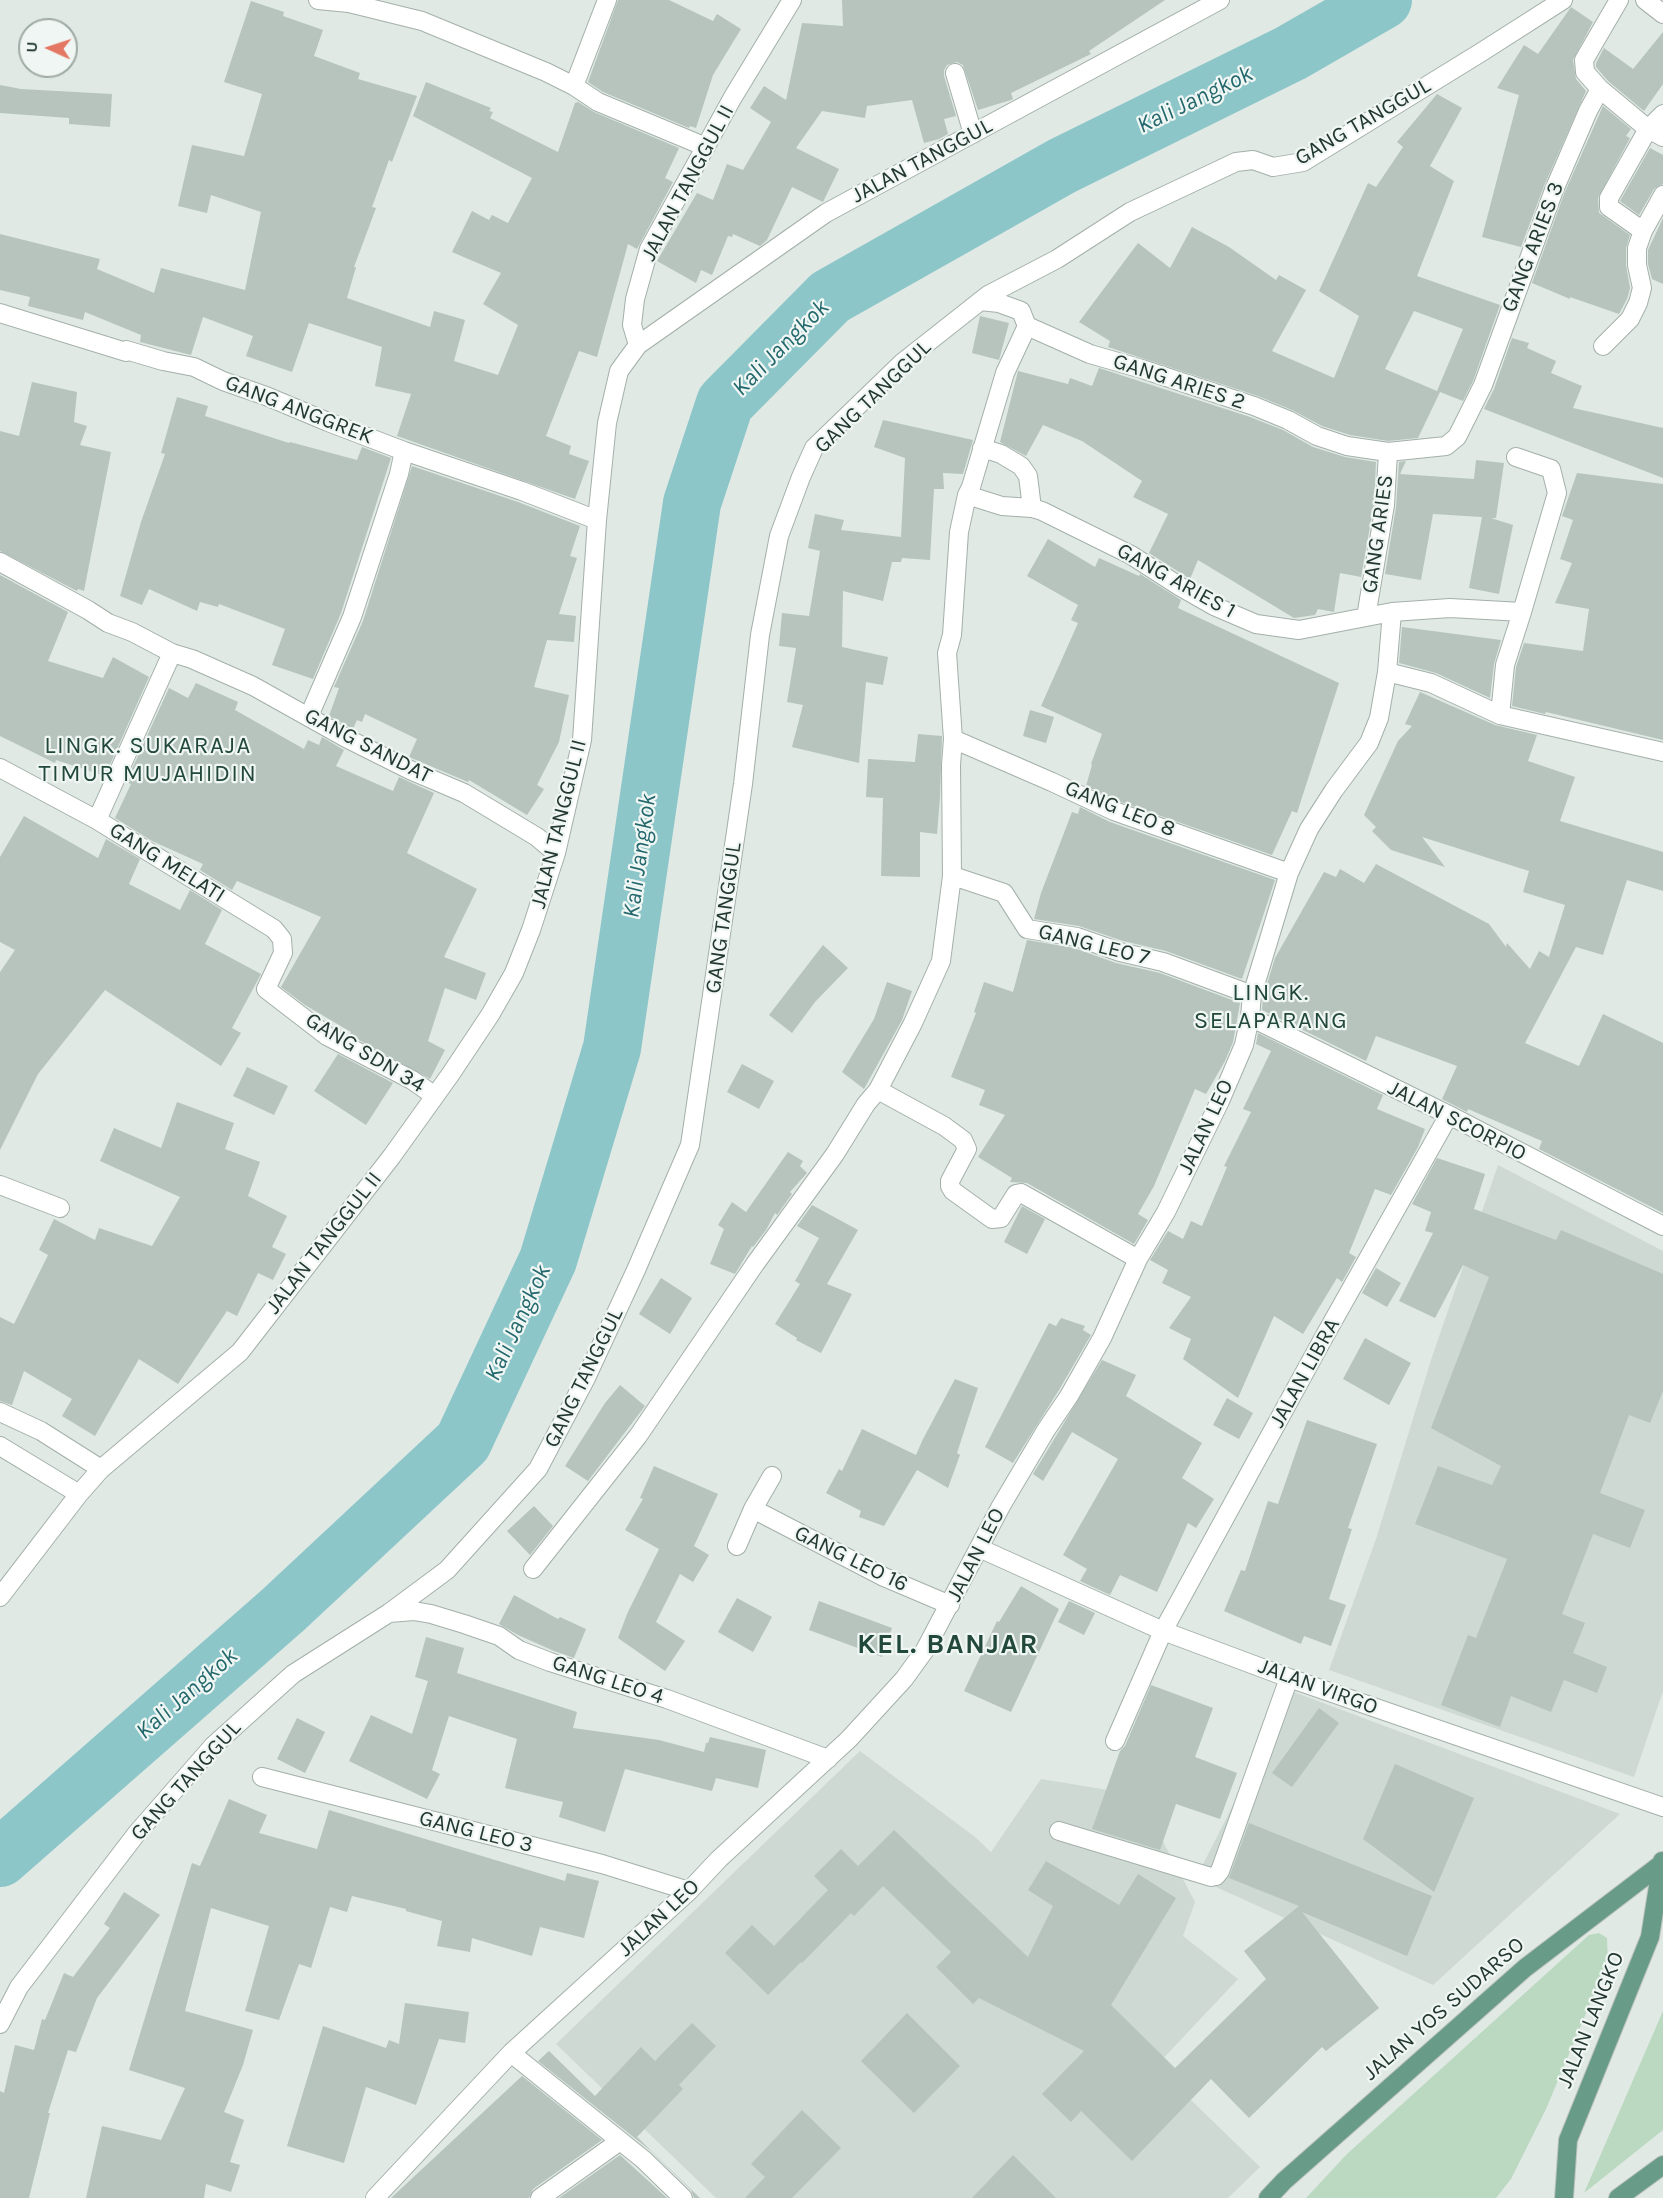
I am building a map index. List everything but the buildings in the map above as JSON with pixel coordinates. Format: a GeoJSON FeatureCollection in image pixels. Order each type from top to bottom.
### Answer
{"type":"FeatureCollection","features":[{"type":"Feature","properties":{"kind":"main road","name":"JALAN LANGKO"},"geometry":{"type":"LineString","coordinates":[[1564,2198],[1568,2140],[1656,1937],[1662,1862]]}},
{"type":"Feature","properties":{"kind":"main road","name":"JALAN YOS SUDARSO"},"geometry":{"type":"LineString","coordinates":[[1268,2198],[1525,1968],[1662,1862]]}},
{"type":"Feature","properties":{"kind":"main road"},"geometry":{"type":"LineString","coordinates":[[1618,2198],[1663,2165]]}},
{"type":"Feature","properties":{"kind":"street"},"geometry":{"type":"LineString","coordinates":[[318,0],[349,3],[422,21],[546,72],[574,86],[598,102],[706,147]]}},
{"type":"Feature","properties":{"kind":"street"},"geometry":{"type":"LineString","coordinates":[[574,86],[607,0]]}},
{"type":"Feature","properties":{"kind":"street","name":"JALAN TANGGUL II"},"geometry":{"type":"LineString","coordinates":[[0,1597],[81,1492],[100,1471],[240,1352],[378,1175],[490,1015],[514,973],[556,854],[582,740],[597,520],[607,423],[620,371],[638,345],[632,325],[634,299],[649,249],[733,98],[792,0]]}},
{"type":"Feature","properties":{"kind":"street","name":"JALAN TANGGUL"},"geometry":{"type":"LineString","coordinates":[[638,345],[826,213],[1220,0]]}},
{"type":"Feature","properties":{"kind":"street","name":"GANG TANGGUL"},"geometry":{"type":"LineString","coordinates":[[0,2024],[19,1987],[137,1833],[213,1746],[293,1674],[389,1613],[447,1570],[538,1469],[586,1378],[690,1145],[743,784],[760,635],[778,536],[814,448],[903,362],[980,301],[1057,259],[1130,212],[1236,162],[1253,160],[1274,167],[1303,162],[1563,0]]}},
{"type":"Feature","properties":{"kind":"street"},"geometry":{"type":"LineString","coordinates":[[1619,0],[1584,60],[1585,72],[1600,89],[1656,133]]}},
{"type":"Feature","properties":{"kind":"street"},"geometry":{"type":"LineString","coordinates":[[1645,0],[1663,14]]}},
{"type":"Feature","properties":{"kind":"street"},"geometry":{"type":"LineString","coordinates":[[955,73],[973,134]]}},
{"type":"Feature","properties":{"kind":"street","name":"GANG ARIES 3"},"geometry":{"type":"LineString","coordinates":[[1388,452],[1446,446],[1457,437],[1482,385],[1554,190],[1588,111],[1600,89]]}},
{"type":"Feature","properties":{"kind":"street"},"geometry":{"type":"LineString","coordinates":[[1643,231],[1613,211],[1609,207],[1609,198],[1656,133],[1663,114]]}},
{"type":"Feature","properties":{"kind":"street"},"geometry":{"type":"LineString","coordinates":[[1603,346],[1630,319],[1638,303],[1642,288],[1636,264],[1637,248],[1643,231],[1663,195]]}},
{"type":"Feature","properties":{"kind":"street","name":"GANG ARIES 2"},"geometry":{"type":"LineString","coordinates":[[980,301],[999,303],[1090,354],[1254,406],[1288,420],[1317,436],[1347,446],[1388,452]]}},
{"type":"Feature","properties":{"kind":"street","name":"GANG ANGGREK"},"geometry":{"type":"LineString","coordinates":[[0,312],[126,352],[126,350],[194,367],[223,381],[404,451],[522,490],[597,520]]}},
{"type":"Feature","properties":{"kind":"street"},"geometry":{"type":"LineString","coordinates":[[533,1569],[638,1436],[755,1264],[835,1154],[866,1104],[878,1090],[913,1023],[941,961],[952,876],[951,765],[953,739],[947,653],[952,635],[959,532],[967,495],[1024,318]]}},
{"type":"Feature","properties":{"kind":"street"},"geometry":{"type":"LineString","coordinates":[[982,448],[1001,454],[1021,466],[1028,476],[1032,508]]}},
{"type":"Feature","properties":{"kind":"street"},"geometry":{"type":"LineString","coordinates":[[309,716],[352,617],[399,474],[404,451]]}},
{"type":"Feature","properties":{"kind":"street","name":"GANG ARIES"},"geometry":{"type":"LineString","coordinates":[[1366,617],[1385,505],[1388,452]]}},
{"type":"Feature","properties":{"kind":"street"},"geometry":{"type":"LineString","coordinates":[[1500,715],[1505,665],[1557,493],[1551,469],[1516,457]]}},
{"type":"Feature","properties":{"kind":"street","name":"GANG ARIES 1"},"geometry":{"type":"LineString","coordinates":[[967,495],[1002,506],[1032,508],[1131,555],[1196,596],[1256,624],[1299,630],[1392,612]]}},
{"type":"Feature","properties":{"kind":"street","name":"GANG SANDAT"},"geometry":{"type":"LineString","coordinates":[[0,562],[108,623],[253,686],[357,744],[464,793],[518,825],[556,854]]}},
{"type":"Feature","properties":{"kind":"street","name":"GANG ARIES"},"geometry":{"type":"LineString","coordinates":[[1334,790],[1369,743],[1379,718],[1387,672],[1392,612],[1450,608],[1522,612]]}},
{"type":"Feature","properties":{"kind":"street"},"geometry":{"type":"LineString","coordinates":[[97,820],[172,652]]}},
{"type":"Feature","properties":{"kind":"street"},"geometry":{"type":"LineString","coordinates":[[1387,672],[1431,682],[1500,715],[1663,752]]}},
{"type":"Feature","properties":{"kind":"street","name":"GANG LEO 8"},"geometry":{"type":"LineString","coordinates":[[953,739],[1114,811],[1289,873]]}},
{"type":"Feature","properties":{"kind":"street","name":"GANG MELATI"},"geometry":{"type":"LineString","coordinates":[[0,768],[97,820],[274,929],[282,939],[283,953],[266,988]]}},
{"type":"Feature","properties":{"kind":"street","name":"JALAN LEO"},"geometry":{"type":"LineString","coordinates":[[375,2198],[511,2053],[689,1891],[719,1859],[849,1739],[904,1679],[925,1650],[1000,1506],[1069,1396],[1102,1338],[1138,1259],[1166,1212],[1220,1101],[1244,1045],[1252,995],[1289,873],[1309,829],[1334,790]]}},
{"type":"Feature","properties":{"kind":"street","name":"GANG LEO 7"},"geometry":{"type":"LineString","coordinates":[[953,876],[1004,893],[1027,929],[1077,937],[1120,952],[1163,962],[1252,995]]}},
{"type":"Feature","properties":{"kind":"street","name":"GANG SDN 34"},"geometry":{"type":"LineString","coordinates":[[266,988],[327,1036],[412,1080],[435,1096]]}},
{"type":"Feature","properties":{"kind":"street","name":"JALAN SCORPIO"},"geometry":{"type":"LineString","coordinates":[[1250,1017],[1663,1226]]}},
{"type":"Feature","properties":{"kind":"street"},"geometry":{"type":"LineString","coordinates":[[878,1090],[944,1126],[963,1140],[968,1149],[950,1181],[950,1186],[953,1191],[992,1219],[1001,1218],[1016,1194],[1021,1193],[1138,1259]]}},
{"type":"Feature","properties":{"kind":"street","name":"JALAN LIBRA"},"geometry":{"type":"LineString","coordinates":[[1115,1742],[1163,1631],[1330,1326],[1449,1116]]}},
{"type":"Feature","properties":{"kind":"street"},"geometry":{"type":"LineString","coordinates":[[0,1185],[60,1208]]}},
{"type":"Feature","properties":{"kind":"street"},"geometry":{"type":"LineString","coordinates":[[0,1413],[41,1431],[100,1471]]}},
{"type":"Feature","properties":{"kind":"street"},"geometry":{"type":"LineString","coordinates":[[0,1446],[81,1492]]}},
{"type":"Feature","properties":{"kind":"street"},"geometry":{"type":"LineString","coordinates":[[737,1546],[753,1509],[772,1476]]}},
{"type":"Feature","properties":{"kind":"street","name":"GANG LEO 16"},"geometry":{"type":"LineString","coordinates":[[753,1509],[884,1577],[950,1605]]}},
{"type":"Feature","properties":{"kind":"street","name":"JALAN VIRGO"},"geometry":{"type":"LineString","coordinates":[[980,1548],[1163,1631],[1289,1678],[1663,1807]]}},
{"type":"Feature","properties":{"kind":"street","name":"GANG LEO 4"},"geometry":{"type":"LineString","coordinates":[[389,1613],[414,1611],[431,1614],[490,1633],[499,1636],[519,1650],[550,1662],[667,1699],[828,1759]]}},
{"type":"Feature","properties":{"kind":"street"},"geometry":{"type":"LineString","coordinates":[[1059,1831],[1211,1877],[1216,1876],[1230,1849],[1289,1678]]}},
{"type":"Feature","properties":{"kind":"street","name":"GANG LEO 3"},"geometry":{"type":"LineString","coordinates":[[262,1777],[602,1864],[689,1891]]}},
{"type":"Feature","properties":{"kind":"street"},"geometry":{"type":"LineString","coordinates":[[511,2053],[620,2140],[647,2157],[683,2198]]}},
{"type":"Feature","properties":{"kind":"street"},"geometry":{"type":"LineString","coordinates":[[540,2198],[620,2140]]}},
{"type":"Feature","properties":{"kind":"shaded area"},"geometry":{"type":"Polygon","coordinates":[[[1498,1165],[1663,1251],[1663,1691],[1634,1777],[1329,1670],[1376,1539],[1431,1360],[1498,1165]]]}},
{"type":"Feature","properties":{"kind":"shaded area"},"geometry":{"type":"Polygon","coordinates":[[[1291,1691],[1620,1814],[1433,1985],[1196,1878],[1291,1691]]]}},
{"type":"Feature","properties":{"kind":"shaded area"},"geometry":{"type":"Polygon","coordinates":[[[860,1751],[975,1837],[991,1852],[1041,1779],[1114,1791],[1159,1834],[1195,1902],[1183,1936],[1238,1979],[1156,2066],[1260,2167],[1228,2198],[716,2198],[556,2044],[860,1751]]]}},
{"type":"Feature","properties":{"kind":"green space"},"geometry":{"type":"Polygon","coordinates":[[[1599,1933],[1607,1938],[1608,1961],[1546,2109],[1511,2179],[1496,2198],[1306,2198],[1347,2154],[1589,1935],[1599,1933]]]}},
{"type":"Feature","properties":{"kind":"green space"},"geometry":{"type":"Polygon","coordinates":[[[1663,2011],[1663,2130],[1584,2193],[1663,2011]]]}},
{"type":"Feature","properties":{"kind":"waterway","name":"Kali Jangkok"},"geometry":{"type":"LineString","coordinates":[[0,1858],[283,1610],[463,1442],[548,1260],[612,1048],[692,503],[725,403],[830,297],[1062,166],[1291,53],[1383,0]]}},
{"type":"Feature","properties":{"kind":"district","name":"LINGK. SUKARAJA TIMUR MUJAHIDIN"},"geometry":{"type":"Point","coordinates":[148,760]}},
{"type":"Feature","properties":{"kind":"district","name":"LINGK. SELAPARANG"},"geometry":{"type":"Point","coordinates":[1271,1007]}},
{"type":"Feature","properties":{"kind":"district","name":"KEL. BANJAR"},"geometry":{"type":"Point","coordinates":[948,1645]}}]}
